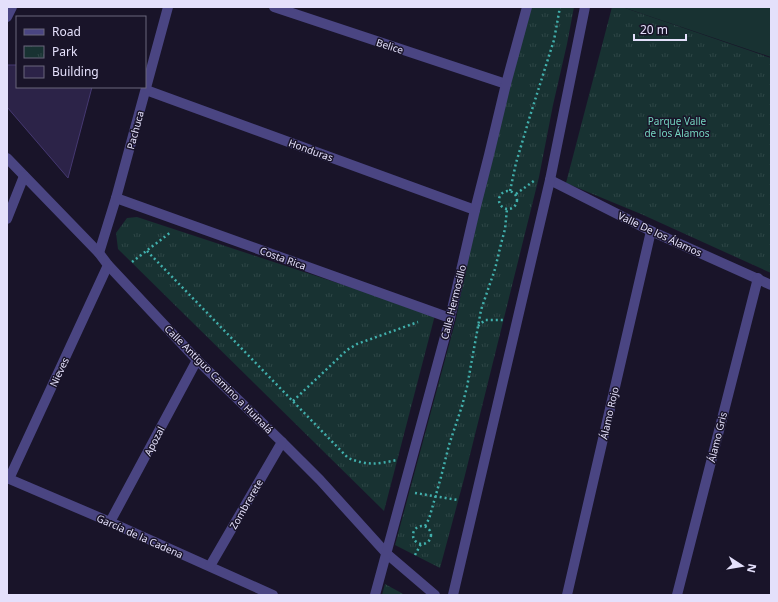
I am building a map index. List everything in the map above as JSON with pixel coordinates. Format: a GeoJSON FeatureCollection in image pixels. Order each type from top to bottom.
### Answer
{"type":"FeatureCollection","features":[{"type":"Feature","properties":{"kind":"street"},"geometry":{"type":"LineString","coordinates":[[7,18],[12,7]]}},
{"type":"Feature","properties":{"kind":"street","name":"Pachuca"},"geometry":{"type":"LineString","coordinates":[[99,253],[116,198],[168,7]]}},
{"type":"Feature","properties":{"kind":"street","name":"Belice"},"geometry":{"type":"LineString","coordinates":[[274,7],[506,84]]}},
{"type":"Feature","properties":{"kind":"street","name":"Calle Hermosillo"},"geometry":{"type":"LineString","coordinates":[[375,595],[450,318],[506,84],[527,7]]}},
{"type":"Feature","properties":{"kind":"street"},"geometry":{"type":"LineString","coordinates":[[453,595],[550,180],[585,7]]}},
{"type":"Feature","properties":{"kind":"street","name":"Honduras"},"geometry":{"type":"LineString","coordinates":[[146,90],[475,210]]}},
{"type":"Feature","properties":{"kind":"street","name":"Calle Antiguo Camino a Huinalá"},"geometry":{"type":"LineString","coordinates":[[7,158],[99,253],[108,265],[197,360],[320,480],[387,554],[435,595]]}},
{"type":"Feature","properties":{"kind":"street"},"geometry":{"type":"LineString","coordinates":[[7,219],[24,176]]}},
{"type":"Feature","properties":{"kind":"street","name":"Valle De los Álamos"},"geometry":{"type":"LineString","coordinates":[[550,180],[651,231],[771,285]]}},
{"type":"Feature","properties":{"kind":"street","name":"Costa Rica"},"geometry":{"type":"LineString","coordinates":[[116,198],[450,318]]}},
{"type":"Feature","properties":{"kind":"street","name":"Álamo Rojo"},"geometry":{"type":"LineString","coordinates":[[567,595],[651,231]]}},
{"type":"Feature","properties":{"kind":"street","name":"Nieves"},"geometry":{"type":"LineString","coordinates":[[8,479],[108,265]]}},
{"type":"Feature","properties":{"kind":"street","name":"Álamo Gris"},"geometry":{"type":"LineString","coordinates":[[677,595],[758,278]]}},
{"type":"Feature","properties":{"kind":"street","name":"Apozal"},"geometry":{"type":"LineString","coordinates":[[110,522],[197,360]]}},
{"type":"Feature","properties":{"kind":"street","name":"Zombrerete"},"geometry":{"type":"LineString","coordinates":[[210,566],[282,442]]}},
{"type":"Feature","properties":{"kind":"street","name":"García de la Cadena"},"geometry":{"type":"LineString","coordinates":[[8,479],[110,522],[273,595]]}},
{"type":"Feature","properties":{"kind":"path"},"geometry":{"type":"LineString","coordinates":[[510,191],[526,129],[554,40],[560,7]]}},
{"type":"Feature","properties":{"kind":"path"},"geometry":{"type":"LineString","coordinates":[[516,194],[539,177]]}},
{"type":"Feature","properties":{"kind":"path"},"geometry":{"type":"LineString","coordinates":[[510,191],[516,194],[518,200],[512,209],[507,210],[502,207],[499,198],[502,193],[510,191]]}},
{"type":"Feature","properties":{"kind":"path"},"geometry":{"type":"LineString","coordinates":[[425,526],[429,519],[449,445],[462,406],[481,310],[495,269],[504,234],[507,210]]}},
{"type":"Feature","properties":{"kind":"path"},"geometry":{"type":"LineString","coordinates":[[132,262],[174,229]]}},
{"type":"Feature","properties":{"kind":"path"},"geometry":{"type":"LineString","coordinates":[[146,251],[348,458],[368,464],[398,460]]}},
{"type":"Feature","properties":{"kind":"path"},"geometry":{"type":"LineString","coordinates":[[293,401],[347,350],[357,344],[396,331],[422,320]]}},
{"type":"Feature","properties":{"kind":"path"},"geometry":{"type":"LineString","coordinates":[[478,326],[486,320],[503,320]]}},
{"type":"Feature","properties":{"kind":"path"},"geometry":{"type":"LineString","coordinates":[[408,492],[458,500]]}},
{"type":"Feature","properties":{"kind":"path"},"geometry":{"type":"LineString","coordinates":[[423,525],[431,531],[431,537],[428,542],[421,544],[413,539],[413,532],[418,527],[423,525]]}},
{"type":"Feature","properties":{"kind":"path"},"geometry":{"type":"LineString","coordinates":[[416,556],[421,544]]}},
{"type":"Feature","properties":{"kind":"green space"},"geometry":{"type":"Polygon","coordinates":[[[528,7],[574,7],[539,177],[464,479],[440,568],[395,545],[456,319],[471,242],[528,7]]]}},
{"type":"Feature","properties":{"kind":"green space","name":"Parque Valle de los Álamos"},"geometry":{"type":"Polygon","coordinates":[[[612,7],[622,7],[771,58],[771,273],[641,214],[566,183],[612,7]]]}},
{"type":"Feature","properties":{"kind":"green space"},"geometry":{"type":"Polygon","coordinates":[[[622,7],[771,7],[771,57],[622,7]]]}},
{"type":"Feature","properties":{"kind":"green space"},"geometry":{"type":"Polygon","coordinates":[[[137,217],[435,315],[384,511],[118,249],[116,233],[127,218],[137,217]]]}},
{"type":"Feature","properties":{"kind":"green space"},"geometry":{"type":"Polygon","coordinates":[[[385,584],[405,595],[382,595],[385,584]]]}},
{"type":"Feature","properties":{"kind":"building"},"geometry":{"type":"Polygon","coordinates":[[[7,65],[16,65],[16,88],[92,88],[68,178],[7,107],[7,65]]]}}]}
